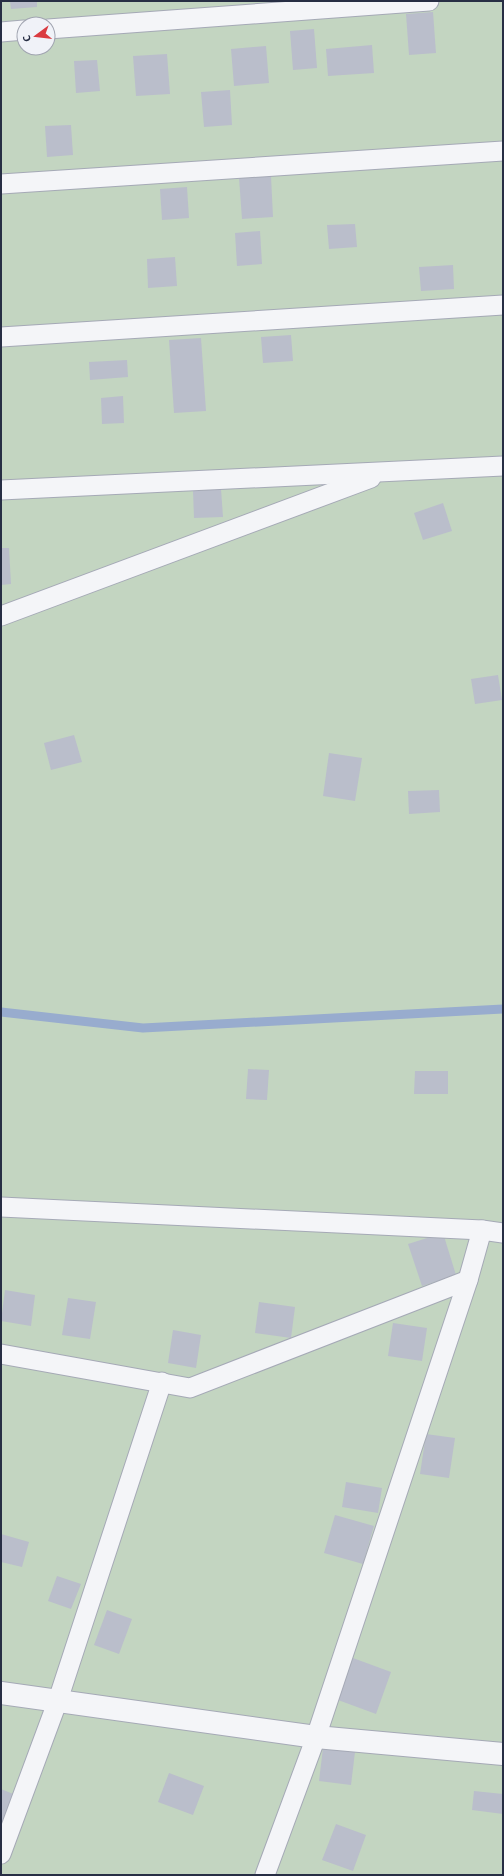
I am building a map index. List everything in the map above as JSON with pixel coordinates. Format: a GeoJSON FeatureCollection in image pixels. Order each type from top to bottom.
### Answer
{"type":"FeatureCollection","features":[{"type":"Feature","properties":{"kind":"street"},"geometry":{"type":"LineString","coordinates":[[1,1693],[316,1737],[503,1754]]}},
{"type":"Feature","properties":{"kind":"lane"},"geometry":{"type":"LineString","coordinates":[[56,27],[429,1]]}},
{"type":"Feature","properties":{"kind":"lane"},"geometry":{"type":"LineString","coordinates":[[1,32],[16,31]]}},
{"type":"Feature","properties":{"kind":"lane"},"geometry":{"type":"LineString","coordinates":[[1,184],[503,151]]}},
{"type":"Feature","properties":{"kind":"lane"},"geometry":{"type":"LineString","coordinates":[[1,336],[503,305]]}},
{"type":"Feature","properties":{"kind":"lane"},"geometry":{"type":"LineString","coordinates":[[1,490],[503,466]]}},
{"type":"Feature","properties":{"kind":"lane"},"geometry":{"type":"LineString","coordinates":[[1,616],[387,472]]}},
{"type":"Feature","properties":{"kind":"lane"},"geometry":{"type":"LineString","coordinates":[[1,1207],[482,1230],[503,1233]]}},
{"type":"Feature","properties":{"kind":"lane"},"geometry":{"type":"LineString","coordinates":[[265,1875],[316,1737],[468,1280],[482,1230]]}},
{"type":"Feature","properties":{"kind":"lane"},"geometry":{"type":"LineString","coordinates":[[1,1354],[190,1388],[468,1280]]}},
{"type":"Feature","properties":{"kind":"lane"},"geometry":{"type":"LineString","coordinates":[[1,1854],[58,1700],[162,1382]]}},
{"type":"Feature","properties":{"kind":"green space"},"geometry":{"type":"Polygon","coordinates":[[[1,1],[503,1],[503,1875],[1,1875],[1,1]]]}},
{"type":"Feature","properties":{"kind":"building"},"geometry":{"type":"Polygon","coordinates":[[[10,1],[37,1],[37,7],[11,9],[10,1]]]}},
{"type":"Feature","properties":{"kind":"building"},"geometry":{"type":"Polygon","coordinates":[[[433,12],[436,53],[409,55],[406,14],[433,12]]]}},
{"type":"Feature","properties":{"kind":"building"},"geometry":{"type":"Polygon","coordinates":[[[314,29],[317,68],[293,70],[290,31],[314,29]]]}},
{"type":"Feature","properties":{"kind":"building"},"geometry":{"type":"Polygon","coordinates":[[[372,45],[374,73],[328,76],[326,49],[372,45]]]}},
{"type":"Feature","properties":{"kind":"building"},"geometry":{"type":"Polygon","coordinates":[[[266,46],[269,83],[234,86],[231,49],[266,46]]]}},
{"type":"Feature","properties":{"kind":"building"},"geometry":{"type":"Polygon","coordinates":[[[167,54],[170,94],[136,96],[133,56],[167,54]]]}},
{"type":"Feature","properties":{"kind":"building"},"geometry":{"type":"Polygon","coordinates":[[[97,60],[100,91],[76,93],[74,61],[97,60]]]}},
{"type":"Feature","properties":{"kind":"building"},"geometry":{"type":"Polygon","coordinates":[[[230,90],[232,125],[204,127],[201,92],[230,90]]]}},
{"type":"Feature","properties":{"kind":"building"},"geometry":{"type":"Polygon","coordinates":[[[71,125],[73,155],[47,157],[45,126],[71,125]]]}},
{"type":"Feature","properties":{"kind":"building"},"geometry":{"type":"Polygon","coordinates":[[[271,176],[273,217],[242,219],[239,178],[271,176]]]}},
{"type":"Feature","properties":{"kind":"building"},"geometry":{"type":"Polygon","coordinates":[[[187,187],[189,218],[162,220],[160,189],[187,187]]]}},
{"type":"Feature","properties":{"kind":"building"},"geometry":{"type":"Polygon","coordinates":[[[355,224],[357,247],[329,249],[327,225],[355,224]]]}},
{"type":"Feature","properties":{"kind":"building"},"geometry":{"type":"Polygon","coordinates":[[[260,231],[262,264],[237,266],[235,233],[260,231]]]}},
{"type":"Feature","properties":{"kind":"building"},"geometry":{"type":"Polygon","coordinates":[[[175,257],[177,286],[148,288],[147,259],[175,257]]]}},
{"type":"Feature","properties":{"kind":"building"},"geometry":{"type":"Polygon","coordinates":[[[453,265],[454,289],[421,291],[419,267],[453,265]]]}},
{"type":"Feature","properties":{"kind":"building"},"geometry":{"type":"Polygon","coordinates":[[[291,335],[293,361],[263,363],[261,337],[291,335]]]}},
{"type":"Feature","properties":{"kind":"building"},"geometry":{"type":"Polygon","coordinates":[[[201,338],[206,411],[174,413],[169,340],[201,338]]]}},
{"type":"Feature","properties":{"kind":"building"},"geometry":{"type":"Polygon","coordinates":[[[127,360],[128,377],[90,380],[89,362],[127,360]]]}},
{"type":"Feature","properties":{"kind":"building"},"geometry":{"type":"Polygon","coordinates":[[[123,396],[124,423],[102,424],[101,398],[123,396]]]}},
{"type":"Feature","properties":{"kind":"building"},"geometry":{"type":"Polygon","coordinates":[[[221,489],[223,517],[194,518],[193,491],[221,489]]]}},
{"type":"Feature","properties":{"kind":"building"},"geometry":{"type":"Polygon","coordinates":[[[443,503],[452,531],[423,540],[414,513],[443,503]]]}},
{"type":"Feature","properties":{"kind":"building"},"geometry":{"type":"Polygon","coordinates":[[[1,548],[9,548],[11,584],[1,585],[1,548]]]}},
{"type":"Feature","properties":{"kind":"building"},"geometry":{"type":"Polygon","coordinates":[[[498,675],[502,700],[475,704],[471,679],[498,675]]]}},
{"type":"Feature","properties":{"kind":"building"},"geometry":{"type":"Polygon","coordinates":[[[74,735],[82,762],[51,770],[44,743],[74,735]]]}},
{"type":"Feature","properties":{"kind":"building"},"geometry":{"type":"Polygon","coordinates":[[[329,753],[362,758],[355,801],[323,796],[329,753]]]}},
{"type":"Feature","properties":{"kind":"building"},"geometry":{"type":"Polygon","coordinates":[[[439,790],[440,812],[409,814],[408,791],[439,790]]]}},
{"type":"Feature","properties":{"kind":"building"},"geometry":{"type":"Polygon","coordinates":[[[248,1069],[269,1070],[267,1100],[246,1099],[248,1069]]]}},
{"type":"Feature","properties":{"kind":"building"},"geometry":{"type":"Polygon","coordinates":[[[415,1071],[448,1071],[448,1094],[414,1094],[415,1071]]]}},
{"type":"Feature","properties":{"kind":"building"},"geometry":{"type":"Polygon","coordinates":[[[443,1233],[456,1275],[422,1286],[408,1244],[443,1233]]]}},
{"type":"Feature","properties":{"kind":"building"},"geometry":{"type":"Polygon","coordinates":[[[5,1290],[35,1295],[31,1326],[1,1321],[5,1290]]]}},
{"type":"Feature","properties":{"kind":"building"},"geometry":{"type":"Polygon","coordinates":[[[68,1298],[96,1302],[90,1339],[62,1335],[68,1298]]]}},
{"type":"Feature","properties":{"kind":"building"},"geometry":{"type":"Polygon","coordinates":[[[259,1302],[295,1307],[291,1338],[255,1333],[259,1302]]]}},
{"type":"Feature","properties":{"kind":"building"},"geometry":{"type":"Polygon","coordinates":[[[393,1323],[427,1328],[422,1361],[388,1356],[393,1323]]]}},
{"type":"Feature","properties":{"kind":"building"},"geometry":{"type":"Polygon","coordinates":[[[173,1330],[201,1335],[196,1368],[168,1363],[173,1330]]]}},
{"type":"Feature","properties":{"kind":"building"},"geometry":{"type":"Polygon","coordinates":[[[426,1434],[455,1438],[449,1478],[420,1474],[426,1434]]]}},
{"type":"Feature","properties":{"kind":"building"},"geometry":{"type":"Polygon","coordinates":[[[346,1482],[382,1488],[378,1513],[342,1507],[346,1482]]]}},
{"type":"Feature","properties":{"kind":"building"},"geometry":{"type":"Polygon","coordinates":[[[335,1515],[374,1526],[363,1564],[324,1553],[335,1515]]]}},
{"type":"Feature","properties":{"kind":"building"},"geometry":{"type":"Polygon","coordinates":[[[1,1534],[29,1542],[22,1567],[1,1562],[1,1534]]]}},
{"type":"Feature","properties":{"kind":"building"},"geometry":{"type":"Polygon","coordinates":[[[57,1576],[81,1584],[71,1609],[48,1601],[57,1576]]]}},
{"type":"Feature","properties":{"kind":"building"},"geometry":{"type":"Polygon","coordinates":[[[107,1610],[132,1619],[119,1654],[94,1645],[107,1610]]]}},
{"type":"Feature","properties":{"kind":"building"},"geometry":{"type":"Polygon","coordinates":[[[353,1658],[391,1672],[376,1714],[338,1700],[353,1658]]]}},
{"type":"Feature","properties":{"kind":"building"},"geometry":{"type":"Polygon","coordinates":[[[323,1748],[355,1752],[351,1785],[319,1781],[323,1748]]]}},
{"type":"Feature","properties":{"kind":"building"},"geometry":{"type":"Polygon","coordinates":[[[169,1773],[204,1786],[193,1815],[158,1802],[169,1773]]]}},
{"type":"Feature","properties":{"kind":"building"},"geometry":{"type":"Polygon","coordinates":[[[1,1789],[18,1796],[7,1825],[1,1822],[1,1789]]]}},
{"type":"Feature","properties":{"kind":"building"},"geometry":{"type":"Polygon","coordinates":[[[474,1791],[503,1794],[503,1814],[472,1810],[474,1791]]]}},
{"type":"Feature","properties":{"kind":"building"},"geometry":{"type":"Polygon","coordinates":[[[336,1824],[366,1835],[353,1871],[322,1860],[336,1824]]]}},
{"type":"Feature","properties":{"kind":"waterway"},"geometry":{"type":"LineString","coordinates":[[1,1012],[143,1028],[503,1009]]}}]}
